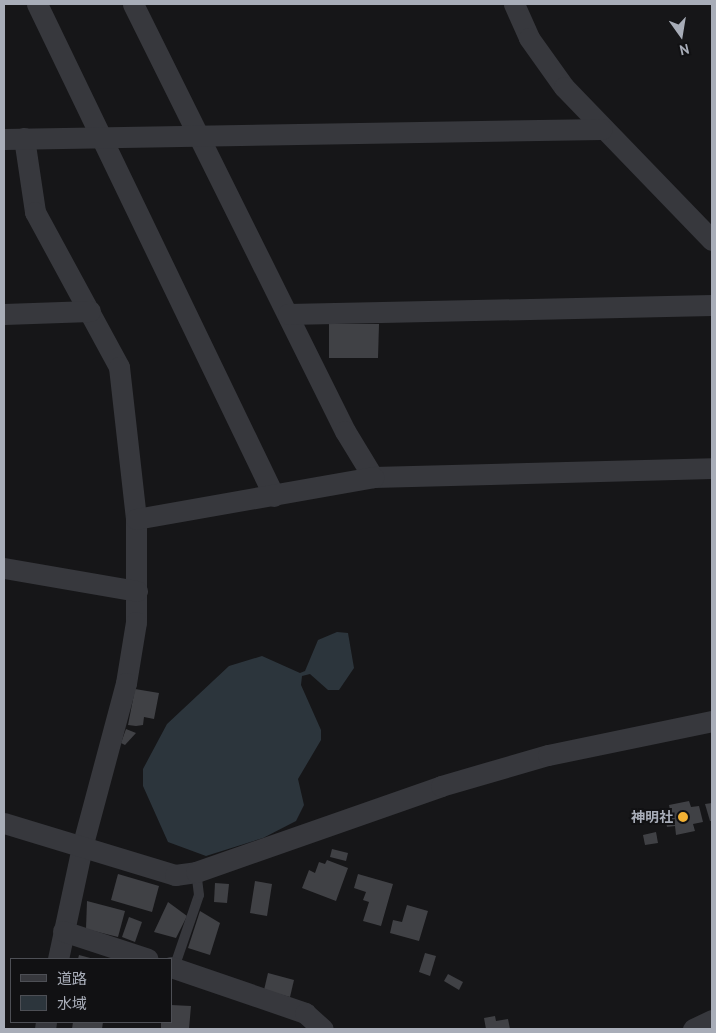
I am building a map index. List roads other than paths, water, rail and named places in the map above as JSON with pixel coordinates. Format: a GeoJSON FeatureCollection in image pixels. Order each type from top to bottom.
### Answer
{"type":"FeatureCollection","features":[{"type":"Feature","properties":{"kind":"street"},"geometry":{"type":"LineString","coordinates":[[37,4],[274,496]]}},
{"type":"Feature","properties":{"kind":"street"},"geometry":{"type":"LineString","coordinates":[[133,4],[345,431],[372,477]]}},
{"type":"Feature","properties":{"kind":"street"},"geometry":{"type":"LineString","coordinates":[[514,4],[545,63],[602,129],[712,240]]}},
{"type":"Feature","properties":{"kind":"street"},"geometry":{"type":"LineString","coordinates":[[58,958],[82,847],[126,683],[137,591],[136,519],[124,387],[90,311],[35,212],[14,138],[602,129]]}},
{"type":"Feature","properties":{"kind":"street"},"geometry":{"type":"LineString","coordinates":[[288,314],[712,305]]}},
{"type":"Feature","properties":{"kind":"street"},"geometry":{"type":"LineString","coordinates":[[4,314],[90,311]]}},
{"type":"Feature","properties":{"kind":"street"},"geometry":{"type":"LineString","coordinates":[[136,519],[274,496],[372,477],[712,468]]}},
{"type":"Feature","properties":{"kind":"street"},"geometry":{"type":"LineString","coordinates":[[4,568],[137,591]]}},
{"type":"Feature","properties":{"kind":"street"},"geometry":{"type":"LineString","coordinates":[[4,824],[175,875],[196,872],[459,781],[548,755],[712,721]]}},
{"type":"Feature","properties":{"kind":"street"},"geometry":{"type":"LineString","coordinates":[[63,931],[145,958]]}},
{"type":"Feature","properties":{"kind":"street"},"geometry":{"type":"LineString","coordinates":[[172,968],[305,1014],[324,1029]]}},
{"type":"Feature","properties":{"kind":"street"},"geometry":{"type":"LineString","coordinates":[[693,1029],[712,1020]]}},
{"type":"Feature","properties":{"kind":"lane"},"geometry":{"type":"LineString","coordinates":[[172,968],[199,895],[196,872]]}},
{"type":"Feature","properties":{"kind":"water"},"geometry":{"type":"Polygon","coordinates":[[[337,632],[348,633],[354,668],[339,690],[328,690],[310,674],[302,676],[301,685],[321,730],[321,740],[298,779],[304,805],[296,821],[263,838],[206,856],[168,842],[143,786],[143,769],[167,724],[229,666],[262,656],[300,673],[305,671],[318,640],[337,632]]]}},
{"type":"Feature","properties":{"kind":"place","name":"神明社"},"geometry":{"type":"Point","coordinates":[683,817]}}]}
